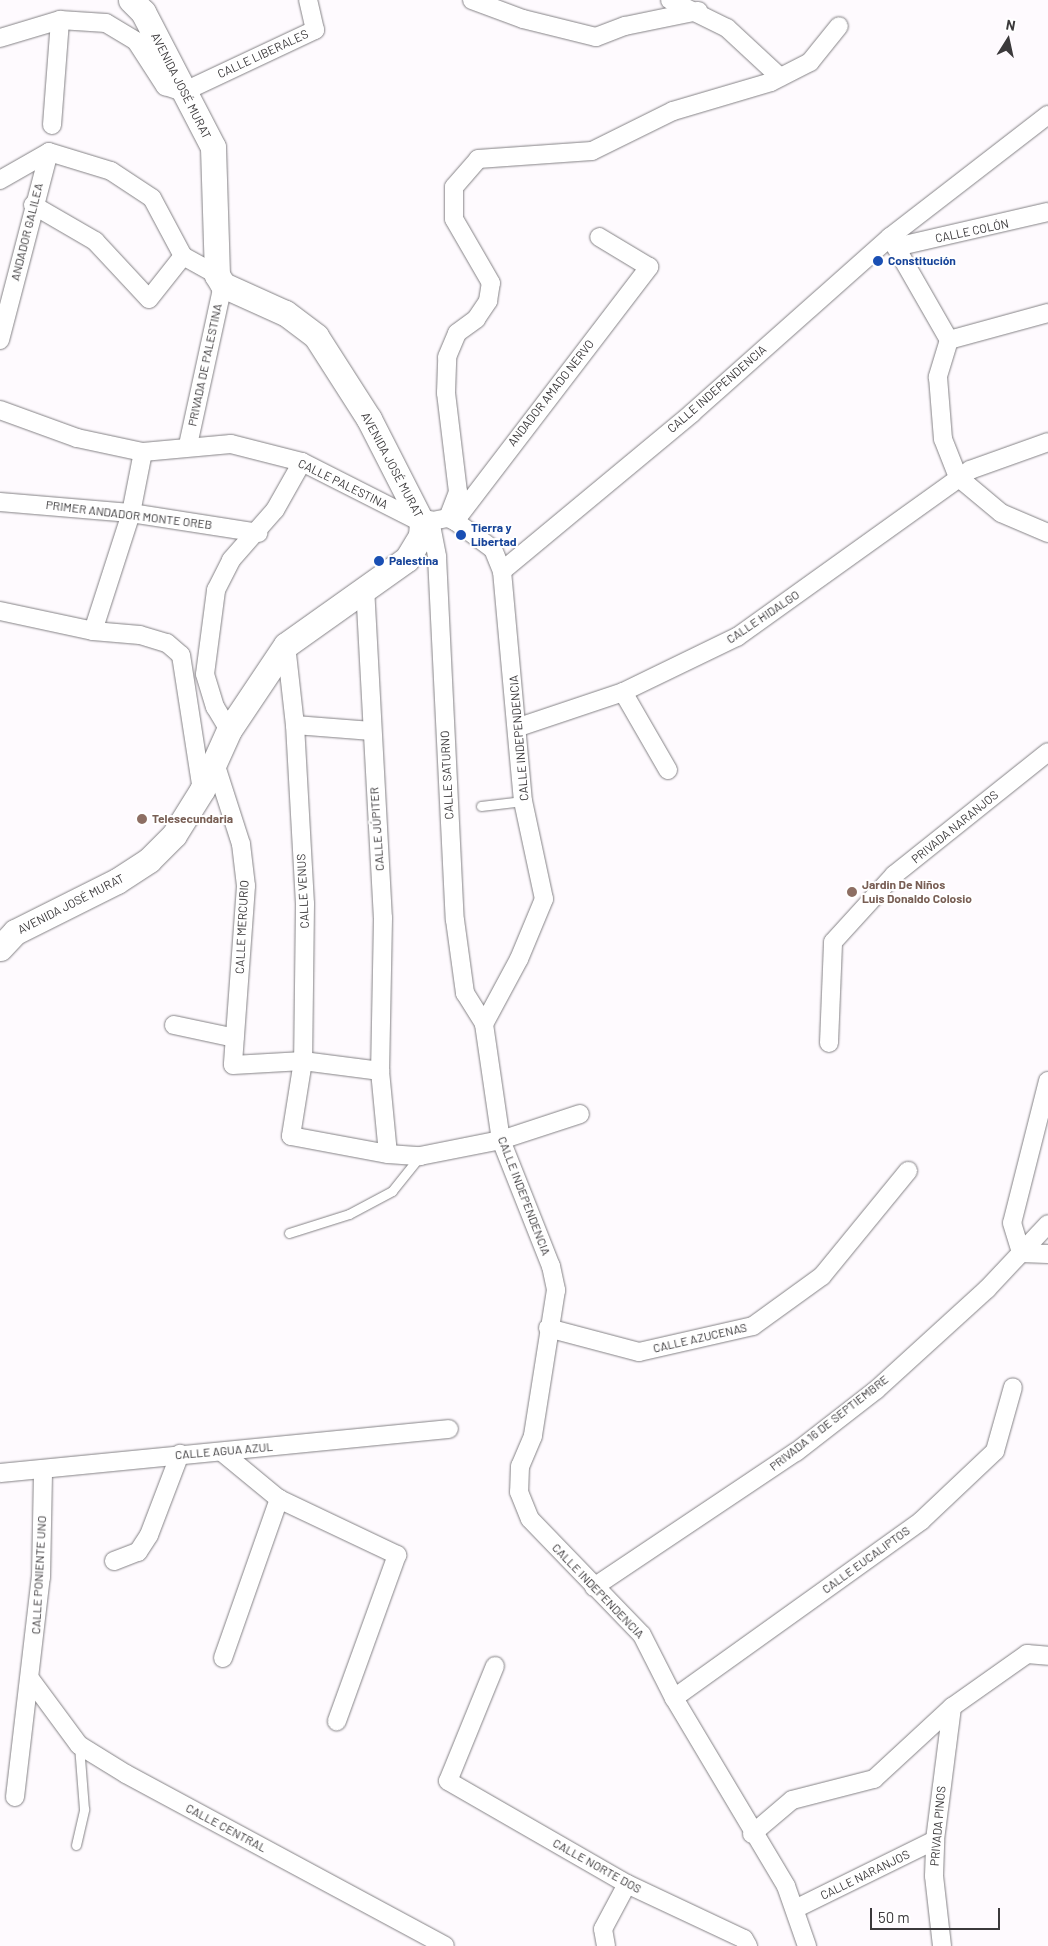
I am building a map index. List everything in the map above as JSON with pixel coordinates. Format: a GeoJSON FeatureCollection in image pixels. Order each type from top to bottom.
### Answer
{"type":"FeatureCollection","features":[{"type":"Feature","properties":{"kind":"street","name":"AVENIDA JOSÉ MURAT"},"geometry":{"type":"LineString","coordinates":[[0,948],[15,932],[117,882],[149,860],[174,835],[202,790],[229,730],[286,645],[365,587],[407,559],[421,536],[426,521],[369,419],[316,336],[284,313],[220,280],[213,147],[143,12],[132,0]]}},
{"type":"Feature","properties":{"kind":"street","name":"CALLE LIBERALES"},"geometry":{"type":"LineString","coordinates":[[184,92],[315,30],[308,0]]}},
{"type":"Feature","properties":{"kind":"street"},"geometry":{"type":"LineString","coordinates":[[472,0],[523,19],[596,37],[625,26],[698,11]]}},
{"type":"Feature","properties":{"kind":"street"},"geometry":{"type":"LineString","coordinates":[[670,0],[698,11],[727,28],[780,77]]}},
{"type":"Feature","properties":{"kind":"street"},"geometry":{"type":"LineString","coordinates":[[0,38],[60,20],[106,23],[136,41],[165,86],[184,92]]}},
{"type":"Feature","properties":{"kind":"street"},"geometry":{"type":"LineString","coordinates":[[52,125],[60,20]]}},
{"type":"Feature","properties":{"kind":"street"},"geometry":{"type":"LineString","coordinates":[[451,520],[458,492],[446,393],[447,356],[457,333],[476,319],[488,301],[491,283],[454,219],[454,187],[478,159],[592,151],[673,111],[780,77],[810,62],[839,26]]}},
{"type":"Feature","properties":{"kind":"street","name":"CALLE INDEPENDENCIA"},"geometry":{"type":"LineString","coordinates":[[807,1946],[786,1886],[752,1834],[674,1698],[642,1635],[530,1519],[518,1492],[520,1466],[533,1436],[548,1328],[556,1290],[551,1266],[501,1140],[484,1024],[519,959],[544,899],[523,801],[518,727],[502,571],[1048,115]]}},
{"type":"Feature","properties":{"kind":"street"},"geometry":{"type":"LineString","coordinates":[[0,180],[49,152],[111,171],[152,198],[184,256],[220,280]]}},
{"type":"Feature","properties":{"kind":"street","name":"ANDADOR GALILEA"},"geometry":{"type":"LineString","coordinates":[[0,340],[33,205],[49,152]]}},
{"type":"Feature","properties":{"kind":"street"},"geometry":{"type":"LineString","coordinates":[[33,205],[95,241],[150,299],[184,256]]}},
{"type":"Feature","properties":{"kind":"street","name":"CALLE COLÓN"},"geometry":{"type":"LineString","coordinates":[[894,242],[1048,212]]}},
{"type":"Feature","properties":{"kind":"street","name":"ANDADOR AMADO NERVO"},"geometry":{"type":"LineString","coordinates":[[451,520],[649,267],[600,236]]}},
{"type":"Feature","properties":{"kind":"street"},"geometry":{"type":"LineString","coordinates":[[894,242],[949,340],[938,377],[943,439],[958,477],[1001,513],[1048,533]]}},
{"type":"Feature","properties":{"kind":"street","name":"PRIVADA DE PALESTINA"},"geometry":{"type":"LineString","coordinates":[[188,445],[220,280]]}},
{"type":"Feature","properties":{"kind":"street"},"geometry":{"type":"LineString","coordinates":[[949,340],[1048,313]]}},
{"type":"Feature","properties":{"kind":"street","name":"CALLE PALESTINA"},"geometry":{"type":"LineString","coordinates":[[0,410],[77,438],[143,452],[188,445],[231,444],[302,462],[426,521]]}},
{"type":"Feature","properties":{"kind":"street","name":"CALLE HIDALGO"},"geometry":{"type":"LineString","coordinates":[[518,727],[623,692],[737,637],[958,477],[1048,442]]}},
{"type":"Feature","properties":{"kind":"street"},"geometry":{"type":"LineString","coordinates":[[93,631],[131,513],[143,452]]}},
{"type":"Feature","properties":{"kind":"street"},"geometry":{"type":"LineString","coordinates":[[229,730],[215,706],[205,674],[207,633],[216,590],[231,560],[258,533],[302,462]]}},
{"type":"Feature","properties":{"kind":"street","name":"PRIMER ANDADOR MONTE OREB"},"geometry":{"type":"LineString","coordinates":[[0,502],[131,513],[258,533]]}},
{"type":"Feature","properties":{"kind":"street"},"geometry":{"type":"LineString","coordinates":[[426,521],[451,520],[493,548],[502,571]]}},
{"type":"Feature","properties":{"kind":"street","name":"CALLE SATURNO"},"geometry":{"type":"LineString","coordinates":[[426,521],[437,557],[455,920],[465,993],[484,1024]]}},
{"type":"Feature","properties":{"kind":"street","name":"CALLE JÚPITER"},"geometry":{"type":"LineString","coordinates":[[365,587],[383,918],[380,1071],[388,1154]]}},
{"type":"Feature","properties":{"kind":"street"},"geometry":{"type":"LineString","coordinates":[[0,611],[93,631],[140,635],[167,643],[181,655],[202,790]]}},
{"type":"Feature","properties":{"kind":"street","name":"CALLE VENUS"},"geometry":{"type":"LineString","coordinates":[[286,645],[295,725],[306,904],[303,1061],[291,1136],[388,1154]]}},
{"type":"Feature","properties":{"kind":"street"},"geometry":{"type":"LineString","coordinates":[[623,692],[668,770]]}},
{"type":"Feature","properties":{"kind":"street"},"geometry":{"type":"LineString","coordinates":[[295,725],[372,731]]}},
{"type":"Feature","properties":{"kind":"street","name":"PRIVADA NARANJOS"},"geometry":{"type":"LineString","coordinates":[[829,1043],[833,942],[894,875],[1048,752]]}},
{"type":"Feature","properties":{"kind":"street","name":"CALLE MERCURIO"},"geometry":{"type":"LineString","coordinates":[[215,763],[241,844],[246,886],[233,1065],[303,1061]]}},
{"type":"Feature","properties":{"kind":"street"},"geometry":{"type":"LineString","coordinates":[[174,1026],[235,1038]]}},
{"type":"Feature","properties":{"kind":"street"},"geometry":{"type":"LineString","coordinates":[[303,1061],[380,1071]]}},
{"type":"Feature","properties":{"kind":"street"},"geometry":{"type":"LineString","coordinates":[[1048,1081],[1012,1224],[1021,1252],[1048,1254]]}},
{"type":"Feature","properties":{"kind":"street"},"geometry":{"type":"LineString","coordinates":[[388,1154],[420,1156],[501,1140],[580,1114]]}},
{"type":"Feature","properties":{"kind":"street","name":"CALLE AZUCENAS"},"geometry":{"type":"LineString","coordinates":[[548,1328],[639,1352],[753,1326],[822,1276],[908,1171]]}},
{"type":"Feature","properties":{"kind":"street","name":"PRIVADA 16 DE SEPTIEMBRE"},"geometry":{"type":"LineString","coordinates":[[594,1587],[796,1452],[862,1401],[986,1289],[1048,1224]]}},
{"type":"Feature","properties":{"kind":"street","name":"CALLE EUCALIPTOS"},"geometry":{"type":"LineString","coordinates":[[674,1698],[921,1521],[996,1451],[1013,1387]]}},
{"type":"Feature","properties":{"kind":"street","name":"CALLE AGUA AZUL"},"geometry":{"type":"LineString","coordinates":[[0,1473],[449,1429]]}},
{"type":"Feature","properties":{"kind":"street"},"geometry":{"type":"LineString","coordinates":[[222,1452],[279,1500],[398,1555],[338,1721]]}},
{"type":"Feature","properties":{"kind":"street"},"geometry":{"type":"LineString","coordinates":[[114,1561],[138,1552],[150,1535],[180,1454]]}},
{"type":"Feature","properties":{"kind":"street","name":"CALLE PONIENTE UNO"},"geometry":{"type":"LineString","coordinates":[[15,1797],[31,1680],[41,1577],[43,1470]]}},
{"type":"Feature","properties":{"kind":"street"},"geometry":{"type":"LineString","coordinates":[[223,1658],[279,1500]]}},
{"type":"Feature","properties":{"kind":"street"},"geometry":{"type":"LineString","coordinates":[[752,1834],[792,1800],[874,1779],[952,1707],[1026,1654],[1048,1656]]}},
{"type":"Feature","properties":{"kind":"street","name":"CALLE NORTE DOS"},"geometry":{"type":"LineString","coordinates":[[495,1666],[448,1781],[627,1884],[744,1939],[748,1946]]}},
{"type":"Feature","properties":{"kind":"street","name":"CALLE CENTRAL"},"geometry":{"type":"LineString","coordinates":[[31,1680],[79,1745],[126,1774],[445,1946]]}},
{"type":"Feature","properties":{"kind":"street","name":"PRIVADA PINOS"},"geometry":{"type":"LineString","coordinates":[[942,1946],[934,1876],[935,1840],[952,1707]]}},
{"type":"Feature","properties":{"kind":"street","name":"CALLE NARANJOS"},"geometry":{"type":"LineString","coordinates":[[794,1909],[935,1840]]}},
{"type":"Feature","properties":{"kind":"street"},"geometry":{"type":"LineString","coordinates":[[606,1946],[602,1928],[627,1884]]}},
{"type":"Feature","properties":{"kind":"lane"},"geometry":{"type":"LineString","coordinates":[[481,806],[523,801]]}},
{"type":"Feature","properties":{"kind":"lane"},"geometry":{"type":"LineString","coordinates":[[289,1233],[349,1214],[392,1191],[420,1156]]}},
{"type":"Feature","properties":{"kind":"lane"},"geometry":{"type":"LineString","coordinates":[[76,1845],[84,1809],[79,1745]]}},
{"type":"Feature","properties":{"kind":"place","name":"Constitución"},"geometry":{"type":"Point","coordinates":[878,261]}},
{"type":"Feature","properties":{"kind":"place","name":"Tierra y Libertad"},"geometry":{"type":"Point","coordinates":[461,535]}},
{"type":"Feature","properties":{"kind":"place","name":"Palestina"},"geometry":{"type":"Point","coordinates":[379,561]}},
{"type":"Feature","properties":{"kind":"place","name":"Telesecundaria"},"geometry":{"type":"Point","coordinates":[142,819]}},
{"type":"Feature","properties":{"kind":"place","name":"Jardin De Niños Luis Donaldo Colosio"},"geometry":{"type":"Point","coordinates":[852,892]}}]}
